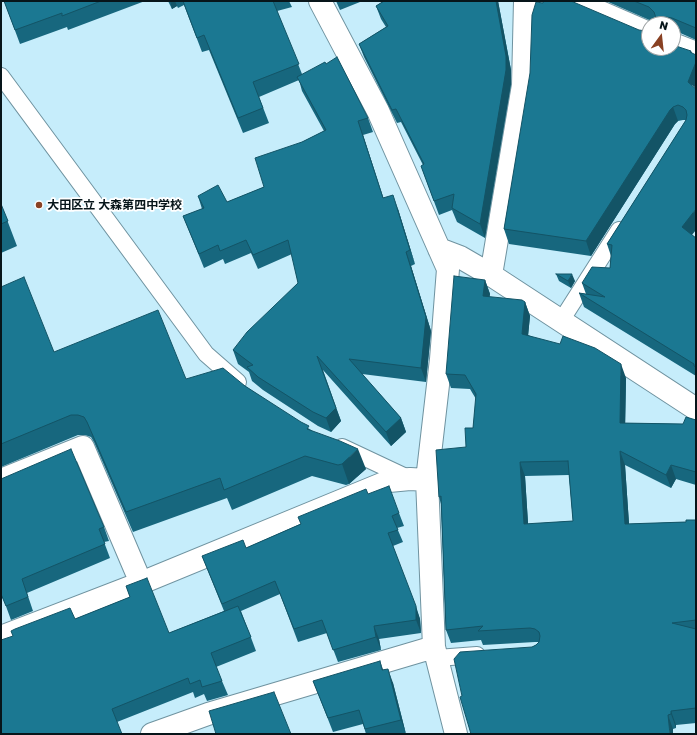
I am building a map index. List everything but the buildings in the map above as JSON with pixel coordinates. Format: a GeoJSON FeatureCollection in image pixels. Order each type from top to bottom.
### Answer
{"type":"FeatureCollection","features":[{"type":"Feature","properties":{"kind":"street"},"geometry":{"type":"LineString","coordinates":[[320,1],[378,111],[448,269],[441,359],[418,480],[436,652],[456,734]]}},
{"type":"Feature","properties":{"kind":"street"},"geometry":{"type":"LineString","coordinates":[[491,275],[524,85],[525,1]]}},
{"type":"Feature","properties":{"kind":"street"},"geometry":{"type":"LineString","coordinates":[[575,1],[641,30]]}},
{"type":"Feature","properties":{"kind":"street"},"geometry":{"type":"LineString","coordinates":[[681,47],[696,54]]}},
{"type":"Feature","properties":{"kind":"street"},"geometry":{"type":"LineString","coordinates":[[439,249],[460,257],[491,275],[696,409]]}},
{"type":"Feature","properties":{"kind":"street"},"geometry":{"type":"LineString","coordinates":[[1,480],[83,447],[141,583]]}},
{"type":"Feature","properties":{"kind":"street"},"geometry":{"type":"LineString","coordinates":[[1,638],[141,583],[389,481],[418,480]]}},
{"type":"Feature","properties":{"kind":"street"},"geometry":{"type":"LineString","coordinates":[[152,734],[208,714],[436,652]]}},
{"type":"Feature","properties":{"kind":"lane"},"geometry":{"type":"LineString","coordinates":[[1,76],[206,354],[251,393]]}},
{"type":"Feature","properties":{"kind":"lane"},"geometry":{"type":"LineString","coordinates":[[562,321],[628,215]]}},
{"type":"Feature","properties":{"kind":"lane"},"geometry":{"type":"LineString","coordinates":[[327,441],[418,480]]}},
{"type":"Feature","properties":{"kind":"lane"},"geometry":{"type":"LineString","coordinates":[[436,652],[490,654]]}},
{"type":"Feature","properties":{"kind":"place","name":"大田区立 大森第四中学校"},"geometry":{"type":"Point","coordinates":[39,205]}}]}
